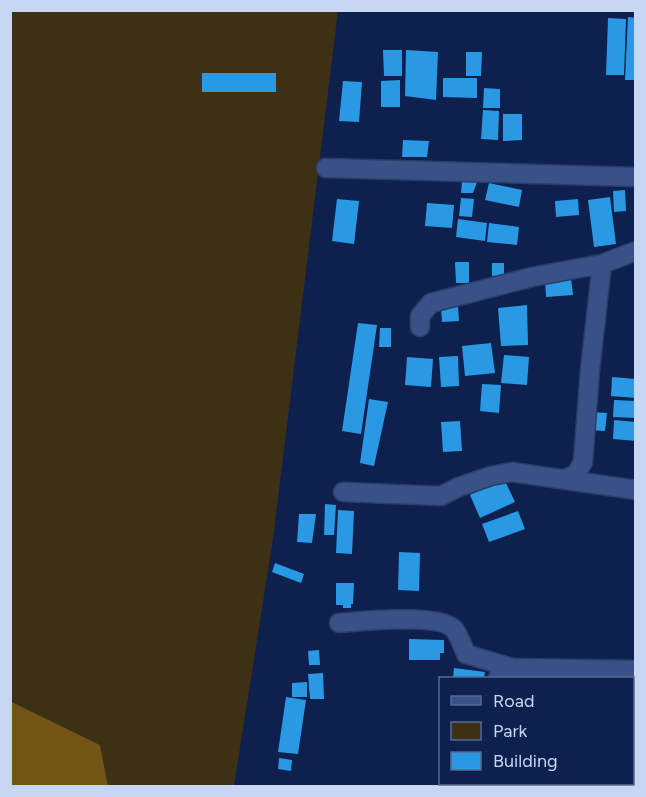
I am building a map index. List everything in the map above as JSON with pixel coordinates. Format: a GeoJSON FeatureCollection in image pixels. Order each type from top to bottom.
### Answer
{"type":"FeatureCollection","features":[{"type":"Feature","properties":{"kind":"street"},"geometry":{"type":"LineString","coordinates":[[326,168],[636,177]]}},
{"type":"Feature","properties":{"kind":"street"},"geometry":{"type":"LineString","coordinates":[[420,327],[420,316],[431,303],[532,277],[602,264],[636,251]]}},
{"type":"Feature","properties":{"kind":"street"},"geometry":{"type":"LineString","coordinates":[[566,479],[576,474],[583,462],[590,370],[602,264]]}},
{"type":"Feature","properties":{"kind":"street"},"geometry":{"type":"LineString","coordinates":[[343,492],[441,496],[491,476],[512,472],[636,490]]}},
{"type":"Feature","properties":{"kind":"street"},"geometry":{"type":"LineString","coordinates":[[339,623],[410,619],[440,622],[453,629],[466,654],[505,673],[636,670]]}},
{"type":"Feature","properties":{"kind":"green space"},"geometry":{"type":"Polygon","coordinates":[[[10,11],[338,11],[273,539],[234,786],[108,786],[100,745],[11,701],[10,11]]]}},
{"type":"Feature","properties":{"kind":"shaded area"},"geometry":{"type":"Polygon","coordinates":[[[10,701],[100,745],[108,786],[11,786],[10,701]]]}},
{"type":"Feature","properties":{"kind":"building"},"geometry":{"type":"Polygon","coordinates":[[[628,17],[636,18],[636,80],[625,80],[628,17]]]}},
{"type":"Feature","properties":{"kind":"building"},"geometry":{"type":"Polygon","coordinates":[[[608,18],[626,19],[624,75],[606,75],[608,18]]]}},
{"type":"Feature","properties":{"kind":"building"},"geometry":{"type":"Polygon","coordinates":[[[383,50],[402,50],[402,76],[384,76],[383,50]]]}},
{"type":"Feature","properties":{"kind":"building"},"geometry":{"type":"Polygon","coordinates":[[[406,50],[438,52],[436,100],[405,96],[406,50]]]}},
{"type":"Feature","properties":{"kind":"building"},"geometry":{"type":"Polygon","coordinates":[[[466,52],[482,52],[481,76],[466,76],[466,52]]]}},
{"type":"Feature","properties":{"kind":"building"},"geometry":{"type":"Polygon","coordinates":[[[202,73],[276,73],[276,92],[202,92],[202,73]]]}},
{"type":"Feature","properties":{"kind":"building"},"geometry":{"type":"Polygon","coordinates":[[[443,78],[477,78],[477,98],[443,97],[443,78]]]}},
{"type":"Feature","properties":{"kind":"building"},"geometry":{"type":"Polygon","coordinates":[[[400,80],[400,107],[381,107],[381,81],[400,80]]]}},
{"type":"Feature","properties":{"kind":"building"},"geometry":{"type":"Polygon","coordinates":[[[343,81],[362,82],[359,122],[339,121],[343,81]]]}},
{"type":"Feature","properties":{"kind":"building"},"geometry":{"type":"Polygon","coordinates":[[[484,88],[500,89],[500,108],[483,108],[484,88]]]}},
{"type":"Feature","properties":{"kind":"building"},"geometry":{"type":"Polygon","coordinates":[[[483,110],[499,111],[498,140],[481,139],[483,110]]]}},
{"type":"Feature","properties":{"kind":"building"},"geometry":{"type":"Polygon","coordinates":[[[503,114],[522,114],[522,140],[503,141],[503,114]]]}},
{"type":"Feature","properties":{"kind":"building"},"geometry":{"type":"Polygon","coordinates":[[[403,140],[429,141],[427,157],[402,157],[403,140]]]}},
{"type":"Feature","properties":{"kind":"building"},"geometry":{"type":"Polygon","coordinates":[[[462,181],[477,182],[473,193],[461,193],[462,181]]]}},
{"type":"Feature","properties":{"kind":"building"},"geometry":{"type":"Polygon","coordinates":[[[489,183],[522,190],[519,207],[485,200],[489,183]]]}},
{"type":"Feature","properties":{"kind":"building"},"geometry":{"type":"Polygon","coordinates":[[[625,190],[626,211],[614,212],[613,191],[625,190]]]}},
{"type":"Feature","properties":{"kind":"building"},"geometry":{"type":"Polygon","coordinates":[[[610,197],[616,244],[594,247],[588,200],[610,197]]]}},
{"type":"Feature","properties":{"kind":"building"},"geometry":{"type":"Polygon","coordinates":[[[461,198],[474,199],[472,217],[459,216],[461,198]]]}},
{"type":"Feature","properties":{"kind":"building"},"geometry":{"type":"Polygon","coordinates":[[[337,199],[359,201],[354,244],[332,241],[337,199]]]}},
{"type":"Feature","properties":{"kind":"building"},"geometry":{"type":"Polygon","coordinates":[[[578,199],[579,215],[556,217],[555,201],[578,199]]]}},
{"type":"Feature","properties":{"kind":"building"},"geometry":{"type":"Polygon","coordinates":[[[427,203],[454,205],[452,228],[425,226],[427,203]]]}},
{"type":"Feature","properties":{"kind":"building"},"geometry":{"type":"Polygon","coordinates":[[[458,219],[487,223],[485,241],[456,237],[458,219]]]}},
{"type":"Feature","properties":{"kind":"building"},"geometry":{"type":"Polygon","coordinates":[[[489,223],[519,227],[517,245],[487,242],[489,223]]]}},
{"type":"Feature","properties":{"kind":"building"},"geometry":{"type":"Polygon","coordinates":[[[455,262],[469,262],[469,283],[456,283],[455,262]]]}},
{"type":"Feature","properties":{"kind":"building"},"geometry":{"type":"Polygon","coordinates":[[[492,263],[504,263],[504,276],[492,276],[492,263]]]}},
{"type":"Feature","properties":{"kind":"building"},"geometry":{"type":"Polygon","coordinates":[[[571,277],[573,295],[546,297],[545,279],[571,277]]]}},
{"type":"Feature","properties":{"kind":"building"},"geometry":{"type":"Polygon","coordinates":[[[527,305],[528,345],[501,346],[498,308],[527,305]]]}},
{"type":"Feature","properties":{"kind":"building"},"geometry":{"type":"Polygon","coordinates":[[[458,307],[459,321],[442,322],[441,308],[458,307]]]}},
{"type":"Feature","properties":{"kind":"building"},"geometry":{"type":"Polygon","coordinates":[[[358,323],[377,325],[361,434],[342,431],[358,323]]]}},
{"type":"Feature","properties":{"kind":"building"},"geometry":{"type":"Polygon","coordinates":[[[380,328],[391,328],[391,347],[379,347],[380,328]]]}},
{"type":"Feature","properties":{"kind":"building"},"geometry":{"type":"Polygon","coordinates":[[[491,343],[495,373],[465,376],[462,346],[491,343]]]}},
{"type":"Feature","properties":{"kind":"building"},"geometry":{"type":"Polygon","coordinates":[[[504,355],[529,357],[527,385],[501,383],[504,355]]]}},
{"type":"Feature","properties":{"kind":"building"},"geometry":{"type":"Polygon","coordinates":[[[458,356],[459,386],[441,387],[439,357],[458,356]]]}},
{"type":"Feature","properties":{"kind":"building"},"geometry":{"type":"Polygon","coordinates":[[[407,357],[433,359],[431,387],[405,385],[407,357]]]}},
{"type":"Feature","properties":{"kind":"building"},"geometry":{"type":"Polygon","coordinates":[[[612,377],[636,379],[636,398],[611,396],[612,377]]]}},
{"type":"Feature","properties":{"kind":"building"},"geometry":{"type":"Polygon","coordinates":[[[482,384],[501,385],[499,413],[480,411],[482,384]]]}},
{"type":"Feature","properties":{"kind":"building"},"geometry":{"type":"Polygon","coordinates":[[[369,399],[388,402],[374,466],[360,463],[369,399]]]}},
{"type":"Feature","properties":{"kind":"building"},"geometry":{"type":"Polygon","coordinates":[[[614,400],[636,401],[636,418],[613,417],[614,400]]]}},
{"type":"Feature","properties":{"kind":"building"},"geometry":{"type":"Polygon","coordinates":[[[592,412],[607,413],[605,431],[590,430],[592,412]]]}},
{"type":"Feature","properties":{"kind":"building"},"geometry":{"type":"Polygon","coordinates":[[[614,420],[636,422],[636,441],[613,439],[614,420]]]}},
{"type":"Feature","properties":{"kind":"building"},"geometry":{"type":"Polygon","coordinates":[[[460,421],[462,451],[443,452],[441,422],[460,421]]]}},
{"type":"Feature","properties":{"kind":"building"},"geometry":{"type":"Polygon","coordinates":[[[504,479],[515,502],[480,518],[470,495],[504,479]]]}},
{"type":"Feature","properties":{"kind":"building"},"geometry":{"type":"Polygon","coordinates":[[[325,504],[336,505],[334,535],[324,535],[325,504]]]}},
{"type":"Feature","properties":{"kind":"building"},"geometry":{"type":"Polygon","coordinates":[[[338,510],[354,511],[352,554],[336,553],[338,510]]]}},
{"type":"Feature","properties":{"kind":"building"},"geometry":{"type":"Polygon","coordinates":[[[518,511],[525,529],[489,542],[482,524],[518,511]]]}},
{"type":"Feature","properties":{"kind":"building"},"geometry":{"type":"Polygon","coordinates":[[[299,514],[316,514],[312,543],[297,542],[299,514]]]}},
{"type":"Feature","properties":{"kind":"building"},"geometry":{"type":"Polygon","coordinates":[[[399,552],[420,553],[419,591],[398,590],[399,552]]]}},
{"type":"Feature","properties":{"kind":"building"},"geometry":{"type":"Polygon","coordinates":[[[275,563],[304,574],[301,583],[272,572],[275,563]]]}},
{"type":"Feature","properties":{"kind":"building"},"geometry":{"type":"Polygon","coordinates":[[[336,583],[354,583],[351,608],[336,605],[336,583]]]}},
{"type":"Feature","properties":{"kind":"building"},"geometry":{"type":"Polygon","coordinates":[[[409,639],[444,640],[444,653],[440,653],[440,660],[409,660],[409,639]]]}},
{"type":"Feature","properties":{"kind":"building"},"geometry":{"type":"Polygon","coordinates":[[[319,650],[320,665],[309,665],[308,651],[319,650]]]}},
{"type":"Feature","properties":{"kind":"building"},"geometry":{"type":"Polygon","coordinates":[[[454,668],[485,672],[484,677],[453,677],[454,668]]]}},
{"type":"Feature","properties":{"kind":"building"},"geometry":{"type":"Polygon","coordinates":[[[323,673],[324,699],[310,699],[308,674],[323,673]]]}},
{"type":"Feature","properties":{"kind":"building"},"geometry":{"type":"Polygon","coordinates":[[[307,682],[307,697],[292,697],[292,683],[307,682]]]}},
{"type":"Feature","properties":{"kind":"building"},"geometry":{"type":"Polygon","coordinates":[[[286,697],[306,700],[298,754],[278,752],[286,697]]]}},
{"type":"Feature","properties":{"kind":"building"},"geometry":{"type":"Polygon","coordinates":[[[279,758],[292,760],[291,771],[278,769],[279,758]]]}}]}
